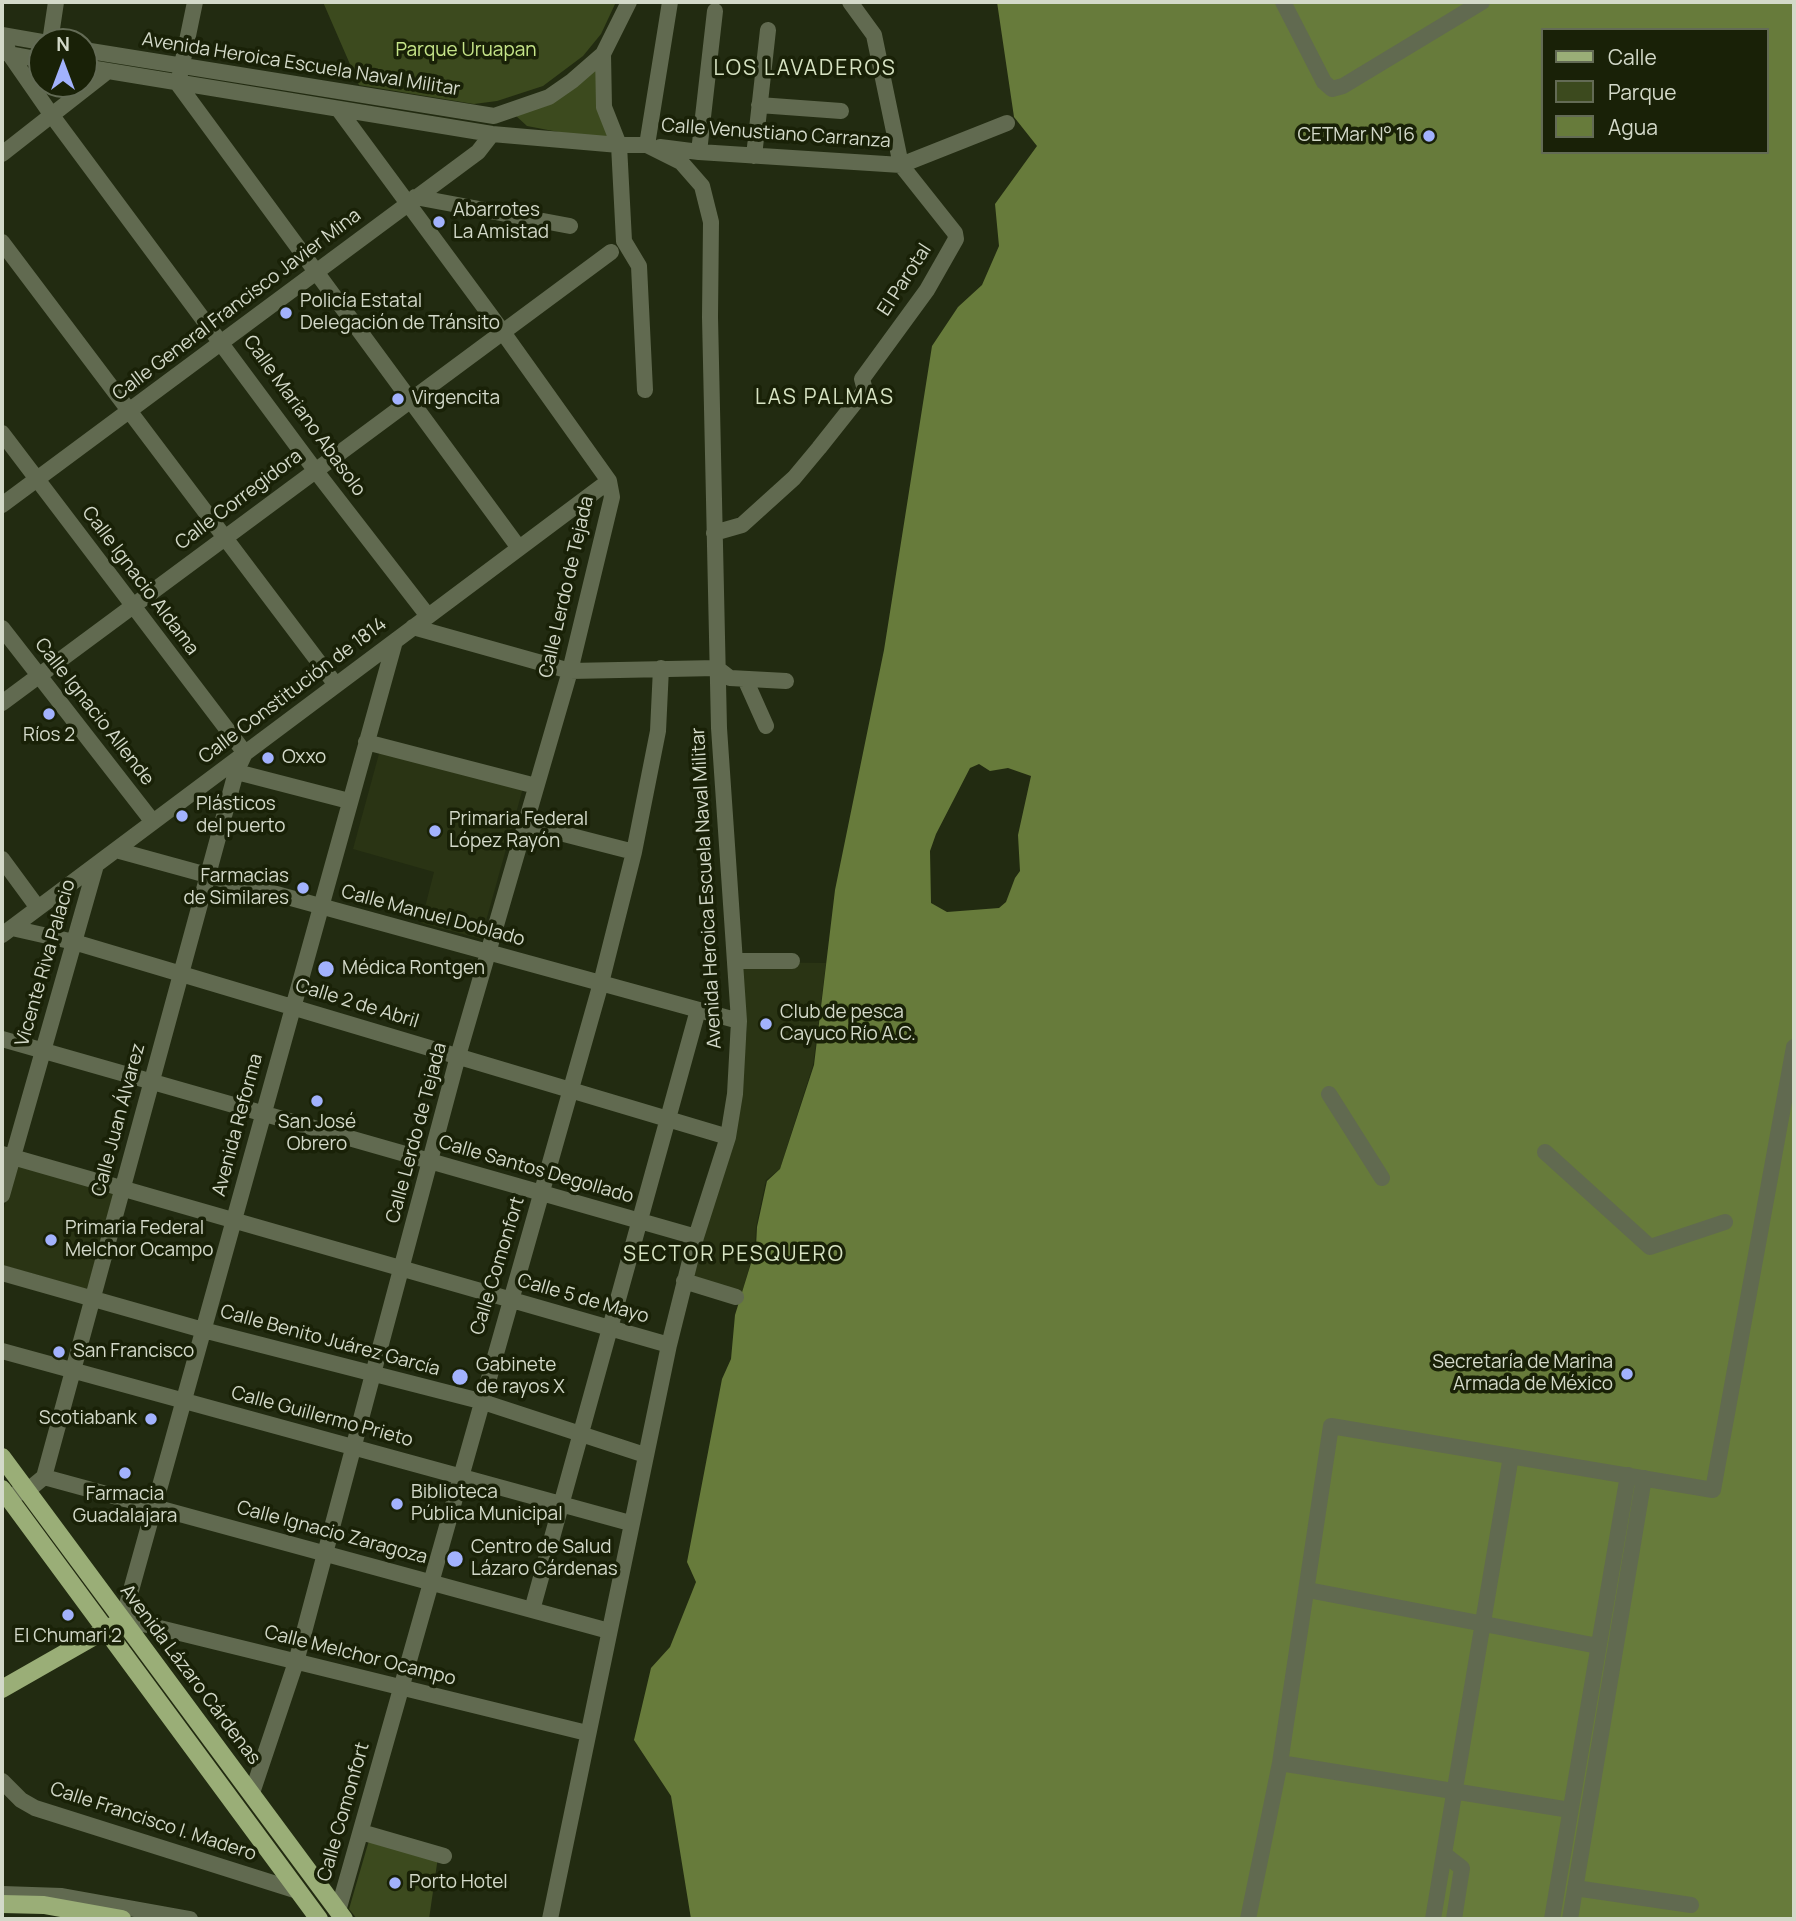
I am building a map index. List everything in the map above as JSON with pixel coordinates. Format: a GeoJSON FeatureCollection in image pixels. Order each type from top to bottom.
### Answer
{"type":"FeatureCollection","features":[{"type":"Feature","properties":{"kind":"main road","name":"Avenida Lázaro Cárdenas"},"geometry":{"type":"LineString","coordinates":[[2,1457],[341,1915]]}},
{"type":"Feature","properties":{"kind":"main road"},"geometry":{"type":"LineString","coordinates":[[4,1495],[319,1919]]}},
{"type":"Feature","properties":{"kind":"main road"},"geometry":{"type":"LineString","coordinates":[[2,1689],[123,1619]]}},
{"type":"Feature","properties":{"kind":"main road"},"geometry":{"type":"LineString","coordinates":[[247,1820],[262,1808]]}},
{"type":"Feature","properties":{"kind":"main road"},"geometry":{"type":"LineString","coordinates":[[2,1904],[44,1905],[122,1919]]}},
{"type":"Feature","properties":{"kind":"street"},"geometry":{"type":"LineString","coordinates":[[52,28],[56,2]]}},
{"type":"Feature","properties":{"kind":"street"},"geometry":{"type":"LineString","coordinates":[[195,2],[178,84],[519,548]]}},
{"type":"Feature","properties":{"kind":"street"},"geometry":{"type":"LineString","coordinates":[[492,134],[494,116],[549,97],[603,54],[629,2]]}},
{"type":"Feature","properties":{"kind":"street"},"geometry":{"type":"LineString","coordinates":[[647,145],[670,2]]}},
{"type":"Feature","properties":{"kind":"street","name":"El Parotal"},"geometry":{"type":"LineString","coordinates":[[715,533],[742,526],[794,478],[819,448],[865,390],[862,379],[927,290],[956,239],[955,233],[901,165],[874,35],[850,2]]}},
{"type":"Feature","properties":{"kind":"street"},"geometry":{"type":"LineString","coordinates":[[1283,2],[1324,82],[1332,89],[1343,86],[1482,2]]}},
{"type":"Feature","properties":{"kind":"street"},"geometry":{"type":"LineString","coordinates":[[699,152],[715,11]]}},
{"type":"Feature","properties":{"kind":"street"},"geometry":{"type":"LineString","coordinates":[[754,156],[768,30]]}},
{"type":"Feature","properties":{"kind":"street"},"geometry":{"type":"LineString","coordinates":[[2,35],[28,40]]}},
{"type":"Feature","properties":{"kind":"street","name":"Calle Mariano Abasolo"},"geometry":{"type":"LineString","coordinates":[[2,35],[6,54],[222,341],[315,470],[428,616]]}},
{"type":"Feature","properties":{"kind":"street","name":"Avenida Heroica Escuela Naval Militar"},"geometry":{"type":"LineString","coordinates":[[98,52],[494,116]]}},
{"type":"Feature","properties":{"kind":"street"},"geometry":{"type":"LineString","coordinates":[[6,54],[28,58]]}},
{"type":"Feature","properties":{"kind":"street"},"geometry":{"type":"LineString","coordinates":[[603,54],[604,107],[619,145],[624,241],[639,266],[645,390]]}},
{"type":"Feature","properties":{"kind":"street","name":"Avenida Heroica Escuela Naval Militar"},"geometry":{"type":"LineString","coordinates":[[98,69],[492,134],[647,145],[681,162],[702,186],[711,222],[717,668],[739,1021],[735,1094],[728,1137],[696,1237],[669,1345],[550,1919]]}},
{"type":"Feature","properties":{"kind":"street"},"geometry":{"type":"LineString","coordinates":[[2,154],[53,117],[108,71]]}},
{"type":"Feature","properties":{"kind":"street"},"geometry":{"type":"LineString","coordinates":[[759,105],[841,111]]}},
{"type":"Feature","properties":{"kind":"street"},"geometry":{"type":"LineString","coordinates":[[339,110],[410,200],[608,481]]}},
{"type":"Feature","properties":{"kind":"street"},"geometry":{"type":"LineString","coordinates":[[901,165],[1007,123]]}},
{"type":"Feature","properties":{"kind":"street","name":"Calle General Francisco Javier Mina"},"geometry":{"type":"LineString","coordinates":[[2,505],[478,152],[492,134]]}},
{"type":"Feature","properties":{"kind":"street","name":"Calle Venustiano Carranza"},"geometry":{"type":"LineString","coordinates":[[647,145],[699,152],[901,165]]}},
{"type":"Feature","properties":{"kind":"street"},"geometry":{"type":"LineString","coordinates":[[410,200],[570,226]]}},
{"type":"Feature","properties":{"kind":"street"},"geometry":{"type":"LineString","coordinates":[[2,242],[224,539],[342,680],[357,670],[364,671],[371,674],[380,690]]}},
{"type":"Feature","properties":{"kind":"street","name":"Calle Corregidora"},"geometry":{"type":"LineString","coordinates":[[2,703],[611,252]]}},
{"type":"Feature","properties":{"kind":"street","name":"Calle Ignacio Aldama"},"geometry":{"type":"LineString","coordinates":[[2,433],[245,753]]}},
{"type":"Feature","properties":{"kind":"street","name":"Calle Constitución de 1814"},"geometry":{"type":"LineString","coordinates":[[245,753],[608,481]]}},
{"type":"Feature","properties":{"kind":"street","name":"Calle Lerdo de Tejada"},"geometry":{"type":"LineString","coordinates":[[252,1793],[296,1662],[458,1056],[570,671],[612,497],[608,481]]}},
{"type":"Feature","properties":{"kind":"street"},"geometry":{"type":"LineString","coordinates":[[413,627],[570,671],[717,668],[730,678],[786,681]]}},
{"type":"Feature","properties":{"kind":"street","name":"Calle Ignacio Allende"},"geometry":{"type":"LineString","coordinates":[[2,628],[153,822]]}},
{"type":"Feature","properties":{"kind":"street","name":"Avenida Reforma"},"geometry":{"type":"LineString","coordinates":[[123,1619],[395,641]]}},
{"type":"Feature","properties":{"kind":"street","name":"Calle Comonfort"},"geometry":{"type":"LineString","coordinates":[[341,1915],[361,1832],[480,1401],[601,983],[634,852],[658,731],[661,668]]}},
{"type":"Feature","properties":{"kind":"street"},"geometry":{"type":"LineString","coordinates":[[745,679],[766,726]]}},
{"type":"Feature","properties":{"kind":"street"},"geometry":{"type":"LineString","coordinates":[[366,742],[536,786]]}},
{"type":"Feature","properties":{"kind":"street","name":"Calle Juan Álvarez"},"geometry":{"type":"LineString","coordinates":[[44,1477],[208,876],[230,771],[245,753]]}},
{"type":"Feature","properties":{"kind":"street"},"geometry":{"type":"LineString","coordinates":[[230,771],[349,801]]}},
{"type":"Feature","properties":{"kind":"street","name":"Calle Constitución de 1814"},"geometry":{"type":"LineString","coordinates":[[7,931],[153,822],[230,771]]}},
{"type":"Feature","properties":{"kind":"street"},"geometry":{"type":"LineString","coordinates":[[525,824],[634,852]]}},
{"type":"Feature","properties":{"kind":"street","name":"Calle Manuel Doblado"},"geometry":{"type":"LineString","coordinates":[[116,850],[739,1021]]}},
{"type":"Feature","properties":{"kind":"street"},"geometry":{"type":"LineString","coordinates":[[2,859],[38,908]]}},
{"type":"Feature","properties":{"kind":"street","name":"Vicente Riva Palacio"},"geometry":{"type":"LineString","coordinates":[[2,1195],[7,1155],[43,1050],[96,865]]}},
{"type":"Feature","properties":{"kind":"street","name":"Calle 2 de Abril"},"geometry":{"type":"LineString","coordinates":[[7,931],[74,942],[728,1137]]}},
{"type":"Feature","properties":{"kind":"street"},"geometry":{"type":"LineString","coordinates":[[736,961],[792,961]]}},
{"type":"Feature","properties":{"kind":"street"},"geometry":{"type":"LineString","coordinates":[[532,1610],[698,1010]]}},
{"type":"Feature","properties":{"kind":"street","name":"Calle Santos Degollado"},"geometry":{"type":"LineString","coordinates":[[2,1039],[696,1237]]}},
{"type":"Feature","properties":{"kind":"street"},"geometry":{"type":"LineString","coordinates":[[1248,1919],[1280,1763],[1331,1426],[1713,1490],[1794,1047]]}},
{"type":"Feature","properties":{"kind":"street"},"geometry":{"type":"LineString","coordinates":[[1329,1094],[1382,1178]]}},
{"type":"Feature","properties":{"kind":"street"},"geometry":{"type":"LineString","coordinates":[[1545,1152],[1650,1247],[1725,1222]]}},
{"type":"Feature","properties":{"kind":"street","name":"Calle 5 de Mayo"},"geometry":{"type":"LineString","coordinates":[[7,1155],[669,1345]]}},
{"type":"Feature","properties":{"kind":"street","name":"Calle Benito Juárez García"},"geometry":{"type":"LineString","coordinates":[[2,1273],[203,1329],[480,1401],[580,1436],[645,1455]]}},
{"type":"Feature","properties":{"kind":"street"},"geometry":{"type":"LineString","coordinates":[[684,1281],[736,1297]]}},
{"type":"Feature","properties":{"kind":"street","name":"Calle Guillermo Prieto"},"geometry":{"type":"LineString","coordinates":[[2,1351],[630,1523]]}},
{"type":"Feature","properties":{"kind":"street"},"geometry":{"type":"LineString","coordinates":[[1433,1919],[1511,1456]]}},
{"type":"Feature","properties":{"kind":"street"},"geometry":{"type":"LineString","coordinates":[[1552,1919],[1628,1475]]}},
{"type":"Feature","properties":{"kind":"street"},"geometry":{"type":"LineString","coordinates":[[4,1495],[27,1491],[44,1477]]}},
{"type":"Feature","properties":{"kind":"street","name":"Calle Ignacio Zaragoza"},"geometry":{"type":"LineString","coordinates":[[44,1477],[609,1631]]}},
{"type":"Feature","properties":{"kind":"street"},"geometry":{"type":"LineString","coordinates":[[1570,1919],[1644,1478]]}},
{"type":"Feature","properties":{"kind":"street"},"geometry":{"type":"LineString","coordinates":[[1308,1590],[1598,1646]]}},
{"type":"Feature","properties":{"kind":"street","name":"Calle Melchor Ocampo"},"geometry":{"type":"LineString","coordinates":[[123,1619],[587,1732]]}},
{"type":"Feature","properties":{"kind":"street"},"geometry":{"type":"LineString","coordinates":[[1280,1763],[1570,1810]]}},
{"type":"Feature","properties":{"kind":"street","name":"Calle Francisco I. Madero"},"geometry":{"type":"LineString","coordinates":[[2,1781],[21,1800],[36,1808],[298,1891]]}},
{"type":"Feature","properties":{"kind":"street"},"geometry":{"type":"LineString","coordinates":[[361,1832],[444,1856]]}},
{"type":"Feature","properties":{"kind":"street"},"geometry":{"type":"LineString","coordinates":[[1444,1854],[1462,1868],[1454,1919]]}},
{"type":"Feature","properties":{"kind":"street"},"geometry":{"type":"LineString","coordinates":[[1575,1888],[1691,1905]]}},
{"type":"Feature","properties":{"kind":"street"},"geometry":{"type":"LineString","coordinates":[[2,1894],[62,1896],[190,1919]]}},
{"type":"Feature","properties":{"kind":"shaded area","name":"Primaria Federal López Rayón"},"geometry":{"type":"Polygon","coordinates":[[[380,750],[523,788],[481,939],[421,923],[434,872],[353,849],[380,750]]]}},
{"type":"Feature","properties":{"kind":"shaded area"},"geometry":{"type":"Polygon","coordinates":[[[741,962],[826,963],[813,1065],[780,1169],[766,1180],[756,1227],[755,1247],[741,1296],[690,1281],[731,1138],[747,1032],[741,962]]]}},
{"type":"Feature","properties":{"kind":"shaded area","name":"Primaria Federal Melchor Ocampo"},"geometry":{"type":"Polygon","coordinates":[[[17,1162],[116,1190],[87,1289],[2,1265],[2,1215],[17,1162]]]}},
{"type":"Feature","properties":{"kind":"green space","name":"Parque Uruapan"},"geometry":{"type":"Polygon","coordinates":[[[323,2],[616,2],[601,34],[583,56],[543,86],[497,101],[474,104],[359,85],[323,2]]]}},
{"type":"Feature","properties":{"kind":"green space"},"geometry":{"type":"Polygon","coordinates":[[[598,65],[611,142],[527,126],[515,115],[598,65]]]}},
{"type":"Feature","properties":{"kind":"green space","name":"Porto Hotel"},"geometry":{"type":"Polygon","coordinates":[[[370,1837],[438,1857],[429,1919],[357,1919],[349,1909],[370,1837]]]}},
{"type":"Feature","properties":{"kind":"water"},"geometry":{"type":"Polygon","coordinates":[[[997,2],[1794,2],[1794,1919],[691,1919],[671,1796],[634,1740],[651,1668],[670,1647],[696,1582],[687,1562],[722,1379],[731,1359],[735,1315],[756,1247],[757,1227],[767,1181],[780,1169],[814,1065],[835,890],[884,650],[932,346],[958,307],[982,285],[999,246],[995,204],[1037,146],[1014,117],[997,2]],[[979,764],[970,768],[930,851],[931,903],[947,912],[999,908],[1006,902],[1020,871],[1018,835],[1031,776],[1008,768],[990,771],[979,764]]]}},
{"type":"Feature","properties":{"kind":"place","name":"CETMar N° 16"},"geometry":{"type":"Point","coordinates":[1429,136]}},
{"type":"Feature","properties":{"kind":"place","name":"Abarrotes La Amistad"},"geometry":{"type":"Point","coordinates":[439,222]}},
{"type":"Feature","properties":{"kind":"place","name":"Policía Estatal Delegación de Tránsito"},"geometry":{"type":"Point","coordinates":[286,313]}},
{"type":"Feature","properties":{"kind":"place","name":"Virgencita"},"geometry":{"type":"Point","coordinates":[398,399]}},
{"type":"Feature","properties":{"kind":"place","name":"Ríos 2"},"geometry":{"type":"Point","coordinates":[49,714]}},
{"type":"Feature","properties":{"kind":"place","name":"Oxxo"},"geometry":{"type":"Point","coordinates":[268,758]}},
{"type":"Feature","properties":{"kind":"place","name":"Plásticos del puerto"},"geometry":{"type":"Point","coordinates":[182,816]}},
{"type":"Feature","properties":{"kind":"place","name":"Primaria Federal López Rayón"},"geometry":{"type":"Point","coordinates":[435,831]}},
{"type":"Feature","properties":{"kind":"place","name":"Farmacias de Similares"},"geometry":{"type":"Point","coordinates":[303,888]}},
{"type":"Feature","properties":{"kind":"place","name":"Médica Rontgen"},"geometry":{"type":"Point","coordinates":[326,969]}},
{"type":"Feature","properties":{"kind":"place","name":"Club de pesca Cayuco Río A.C."},"geometry":{"type":"Point","coordinates":[766,1024]}},
{"type":"Feature","properties":{"kind":"place","name":"San José Obrero"},"geometry":{"type":"Point","coordinates":[317,1101]}},
{"type":"Feature","properties":{"kind":"place","name":"Primaria Federal Melchor Ocampo"},"geometry":{"type":"Point","coordinates":[51,1240]}},
{"type":"Feature","properties":{"kind":"place","name":"San Francisco"},"geometry":{"type":"Point","coordinates":[59,1352]}},
{"type":"Feature","properties":{"kind":"place","name":"Secretaría de Marina Armada de México"},"geometry":{"type":"Point","coordinates":[1627,1374]}},
{"type":"Feature","properties":{"kind":"place","name":"Gabinete de rayos X"},"geometry":{"type":"Point","coordinates":[460,1377]}},
{"type":"Feature","properties":{"kind":"place","name":"Scotiabank"},"geometry":{"type":"Point","coordinates":[151,1419]}},
{"type":"Feature","properties":{"kind":"place","name":"Farmacia Guadalajara"},"geometry":{"type":"Point","coordinates":[125,1473]}},
{"type":"Feature","properties":{"kind":"place","name":"Biblioteca Pública Municipal"},"geometry":{"type":"Point","coordinates":[397,1504]}},
{"type":"Feature","properties":{"kind":"place","name":"Centro de Salud Lázaro Cárdenas"},"geometry":{"type":"Point","coordinates":[455,1559]}},
{"type":"Feature","properties":{"kind":"place","name":"El Chumari 2"},"geometry":{"type":"Point","coordinates":[68,1615]}},
{"type":"Feature","properties":{"kind":"place","name":"Porto Hotel"},"geometry":{"type":"Point","coordinates":[395,1883]}},
{"type":"Feature","properties":{"kind":"district","name":"LOS LAVADEROS"},"geometry":{"type":"Point","coordinates":[805,69]}},
{"type":"Feature","properties":{"kind":"district","name":"LAS PALMAS"},"geometry":{"type":"Point","coordinates":[825,398]}},
{"type":"Feature","properties":{"kind":"district","name":"SECTOR PESQUERO"},"geometry":{"type":"Point","coordinates":[734,1255]}}]}
